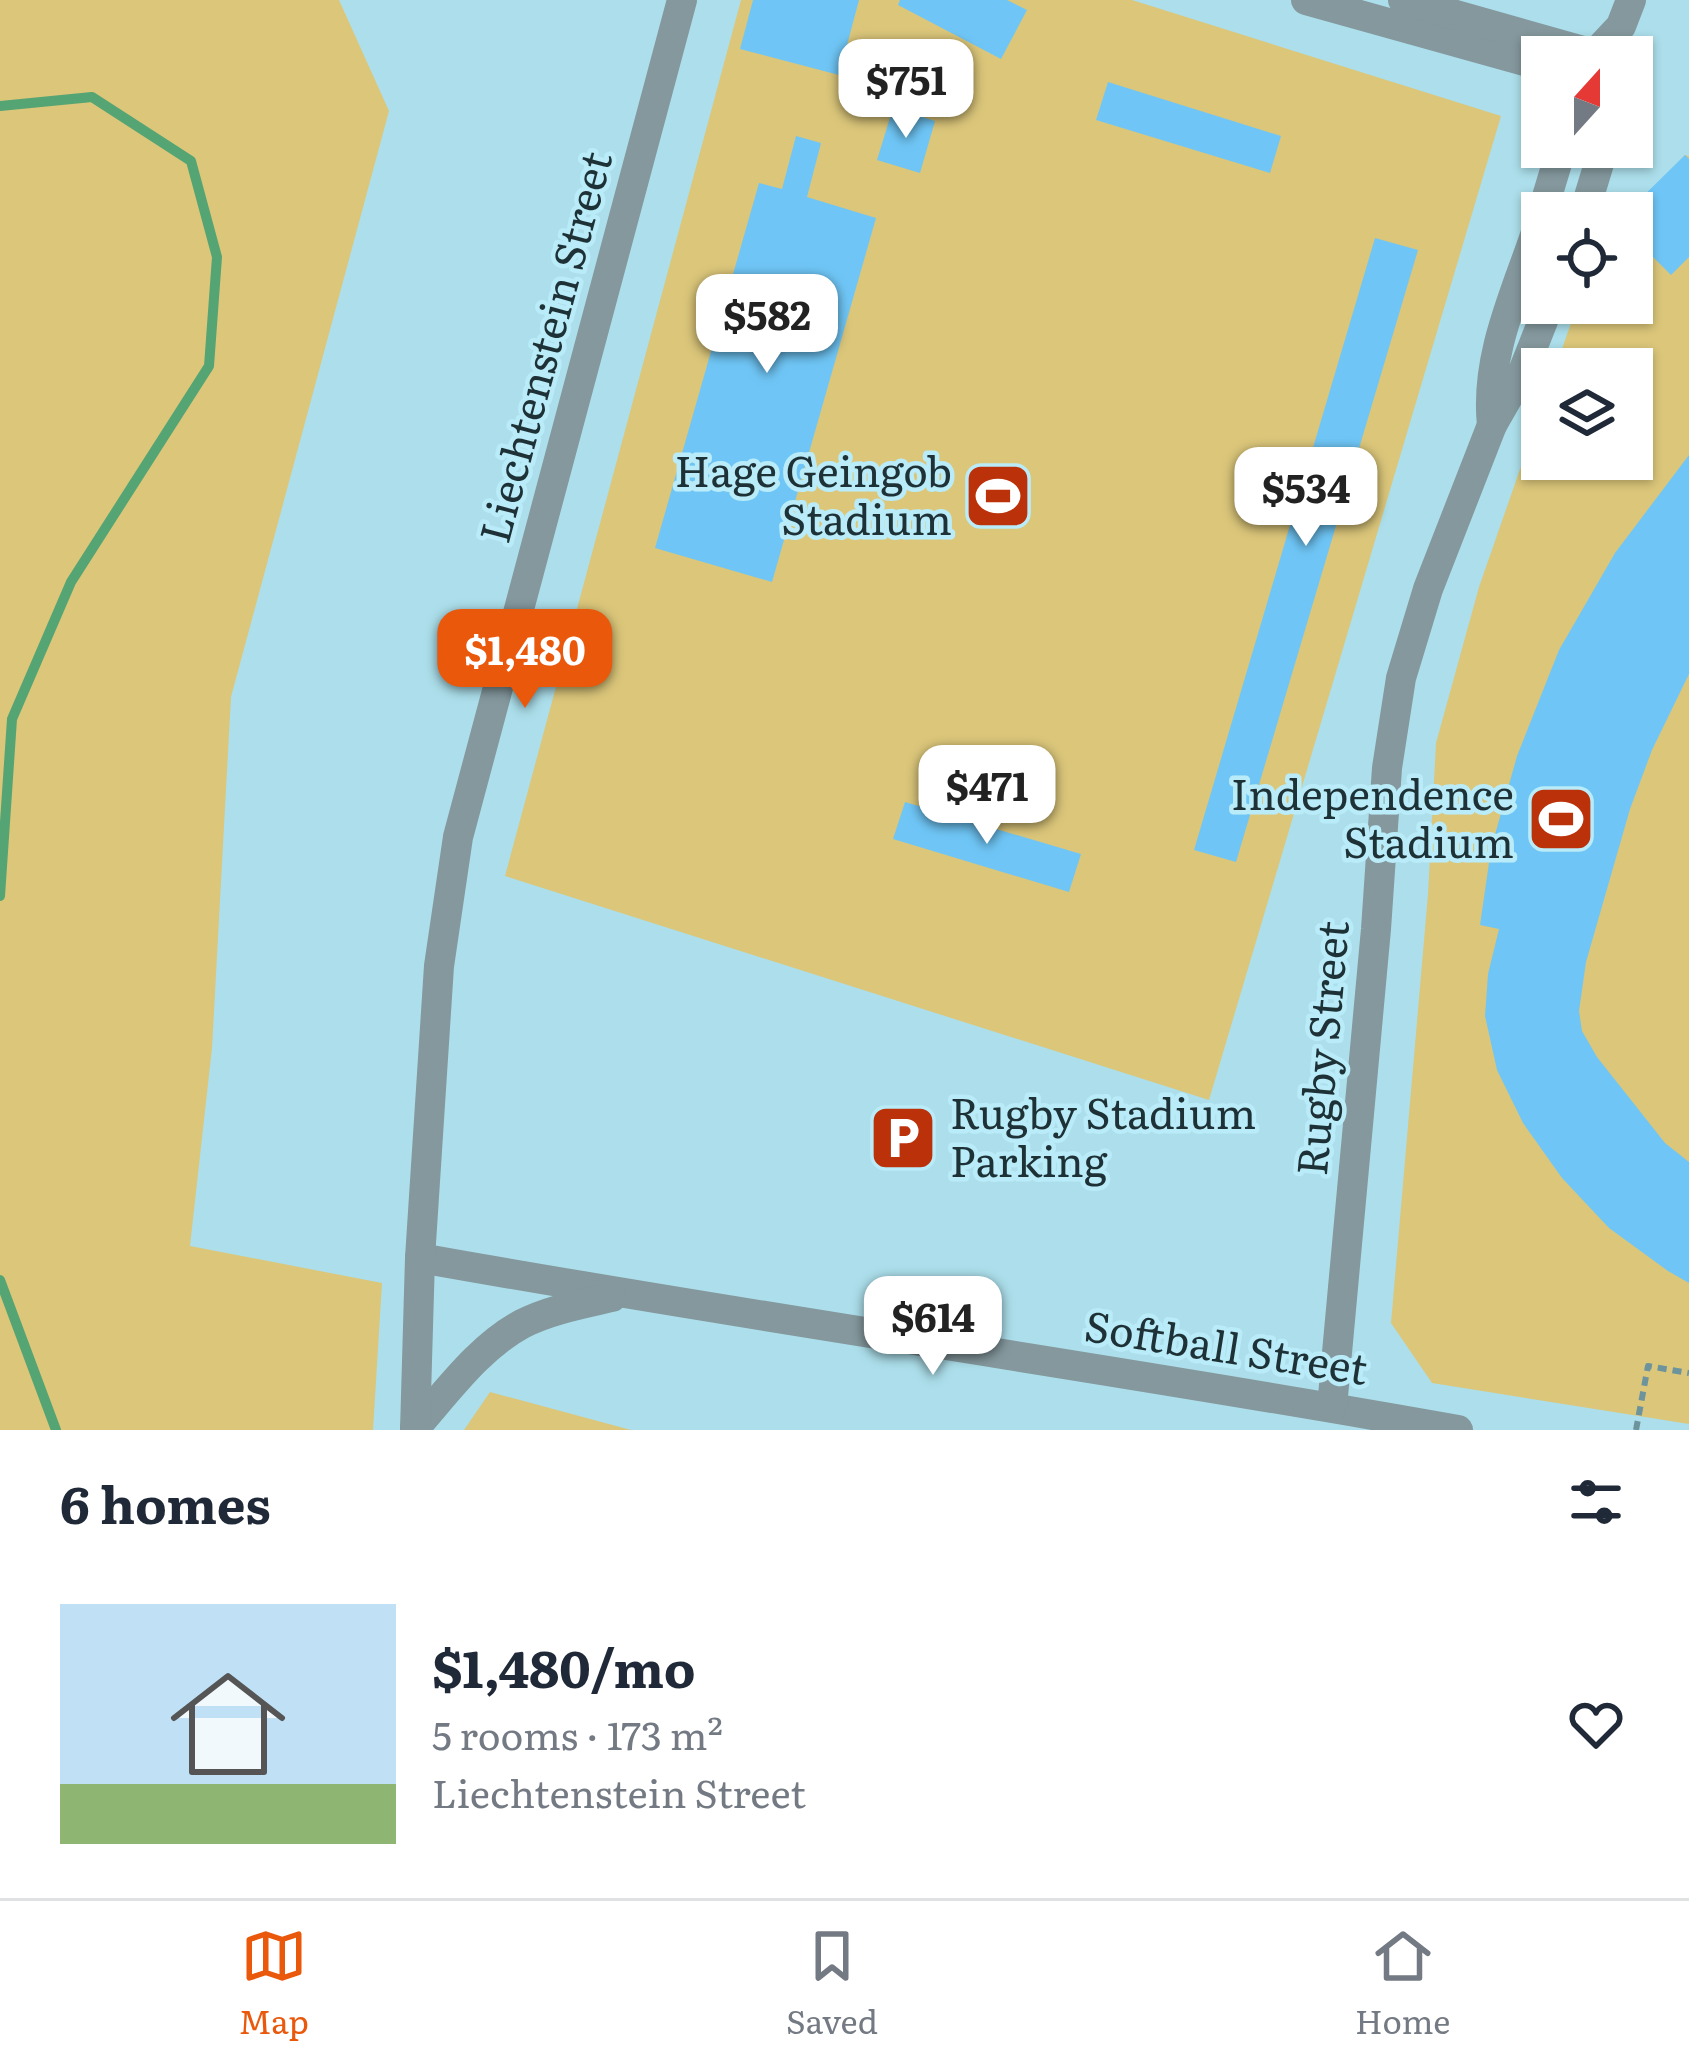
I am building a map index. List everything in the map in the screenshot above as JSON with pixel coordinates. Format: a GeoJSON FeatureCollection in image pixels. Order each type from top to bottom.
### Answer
{"type":"FeatureCollection","features":[{"type":"Feature","properties":{"kind":"street","name":"Liechtenstein Street"},"geometry":{"type":"LineString","coordinates":[[415,1429],[420,1258],[440,966],[458,837],[682,0]]}},
{"type":"Feature","properties":{"kind":"street"},"geometry":{"type":"LineString","coordinates":[[1306,0],[1521,60]]}},
{"type":"Feature","properties":{"kind":"street"},"geometry":{"type":"LineString","coordinates":[[1403,0],[1527,36]]}},
{"type":"Feature","properties":{"kind":"street","name":"Rugby Street"},"geometry":{"type":"LineString","coordinates":[[1492,424],[1489,393],[1494,362],[1521,275]]}},
{"type":"Feature","properties":{"kind":"street","name":"Rugby Street"},"geometry":{"type":"LineString","coordinates":[[1332,1407],[1387,768],[1401,679],[1428,589],[1492,424],[1524,369],[1542,324]]}},
{"type":"Feature","properties":{"kind":"street","name":"Softball Street"},"geometry":{"type":"LineString","coordinates":[[420,1258],[1458,1430]]}},
{"type":"Feature","properties":{"kind":"street","name":"Softball Street"},"geometry":{"type":"LineString","coordinates":[[415,1429],[472,1364],[520,1325],[624,1295]]}},
{"type":"Feature","properties":{"kind":"path"},"geometry":{"type":"LineString","coordinates":[[1636,1430],[1648,1366],[1689,1373]]}},
{"type":"Feature","properties":{"kind":"shaded area"},"geometry":{"type":"Polygon","coordinates":[[[0,0],[339,0],[389,111],[231,697],[212,1048],[190,1246],[382,1283],[373,1430],[0,1430],[0,0]]]}},
{"type":"Feature","properties":{"kind":"shaded area","name":"Hage Geingob Stadium"},"geometry":{"type":"Polygon","coordinates":[[[741,0],[1132,0],[1501,116],[1209,1100],[505,876],[741,0]]]}},
{"type":"Feature","properties":{"kind":"shaded area","name":"Independence Stadium"},"geometry":{"type":"Polygon","coordinates":[[[1689,156],[1689,1424],[1432,1383],[1391,1323],[1428,894],[1436,743],[1479,587],[1521,466],[1521,480],[1653,480],[1653,348],[1562,348],[1571,324],[1653,324],[1651,192],[1689,156]]]}},
{"type":"Feature","properties":{"kind":"shaded area"},"geometry":{"type":"Polygon","coordinates":[[[490,1392],[631,1430],[464,1430],[490,1392]]]}},
{"type":"Feature","properties":{"kind":"building"},"geometry":{"type":"Polygon","coordinates":[[[753,0],[859,0],[839,75],[740,49],[753,0]]]}},
{"type":"Feature","properties":{"kind":"building"},"geometry":{"type":"Polygon","coordinates":[[[900,0],[1007,0],[1027,10],[1001,59],[898,5],[900,0]]]}},
{"type":"Feature","properties":{"kind":"building"},"geometry":{"type":"Polygon","coordinates":[[[1108,82],[1281,136],[1270,173],[1096,120],[1108,82]]]}},
{"type":"Feature","properties":{"kind":"building"},"geometry":{"type":"Polygon","coordinates":[[[893,108],[935,121],[920,173],[877,160],[893,108]]]}},
{"type":"Feature","properties":{"kind":"building"},"geometry":{"type":"Polygon","coordinates":[[[796,136],[821,143],[807,197],[876,218],[772,582],[655,548],[759,183],[782,189],[796,136]]]}},
{"type":"Feature","properties":{"kind":"building"},"geometry":{"type":"Polygon","coordinates":[[[1685,155],[1689,159],[1689,257],[1671,275],[1653,257],[1653,192],[1647,192],[1685,155]]]}},
{"type":"Feature","properties":{"kind":"building"},"geometry":{"type":"Polygon","coordinates":[[[1375,238],[1418,250],[1236,862],[1194,850],[1375,238]]]}},
{"type":"Feature","properties":{"kind":"building"},"geometry":{"type":"Polygon","coordinates":[[[1689,455],[1689,674],[1630,809],[1586,962],[1579,1011],[1582,1031],[1597,1057],[1665,1143],[1689,1162],[1689,1283],[1609,1228],[1562,1178],[1523,1123],[1497,1070],[1485,1016],[1488,974],[1499,929],[1480,925],[1491,849],[1517,756],[1559,650],[1615,553],[1689,455]]]}},
{"type":"Feature","properties":{"kind":"building"},"geometry":{"type":"Polygon","coordinates":[[[905,802],[1081,854],[1069,892],[893,839],[905,802]]]}},
{"type":"Feature","properties":{"kind":"waterway"},"geometry":{"type":"LineString","coordinates":[[0,106],[92,97],[191,161],[217,257],[209,366],[71,582],[12,719],[0,896]]}},
{"type":"Feature","properties":{"kind":"waterway"},"geometry":{"type":"LineString","coordinates":[[0,1280],[56,1430]]}},
{"type":"Feature","properties":{"kind":"place","name":"Hage Geingob Stadium"},"geometry":{"type":"Point","coordinates":[998,496]}},
{"type":"Feature","properties":{"kind":"place","name":"Independence Stadium"},"geometry":{"type":"Point","coordinates":[1561,819]}},
{"type":"Feature","properties":{"kind":"place","name":"Rugby Stadium Parking"},"geometry":{"type":"Point","coordinates":[903,1138]}}]}
